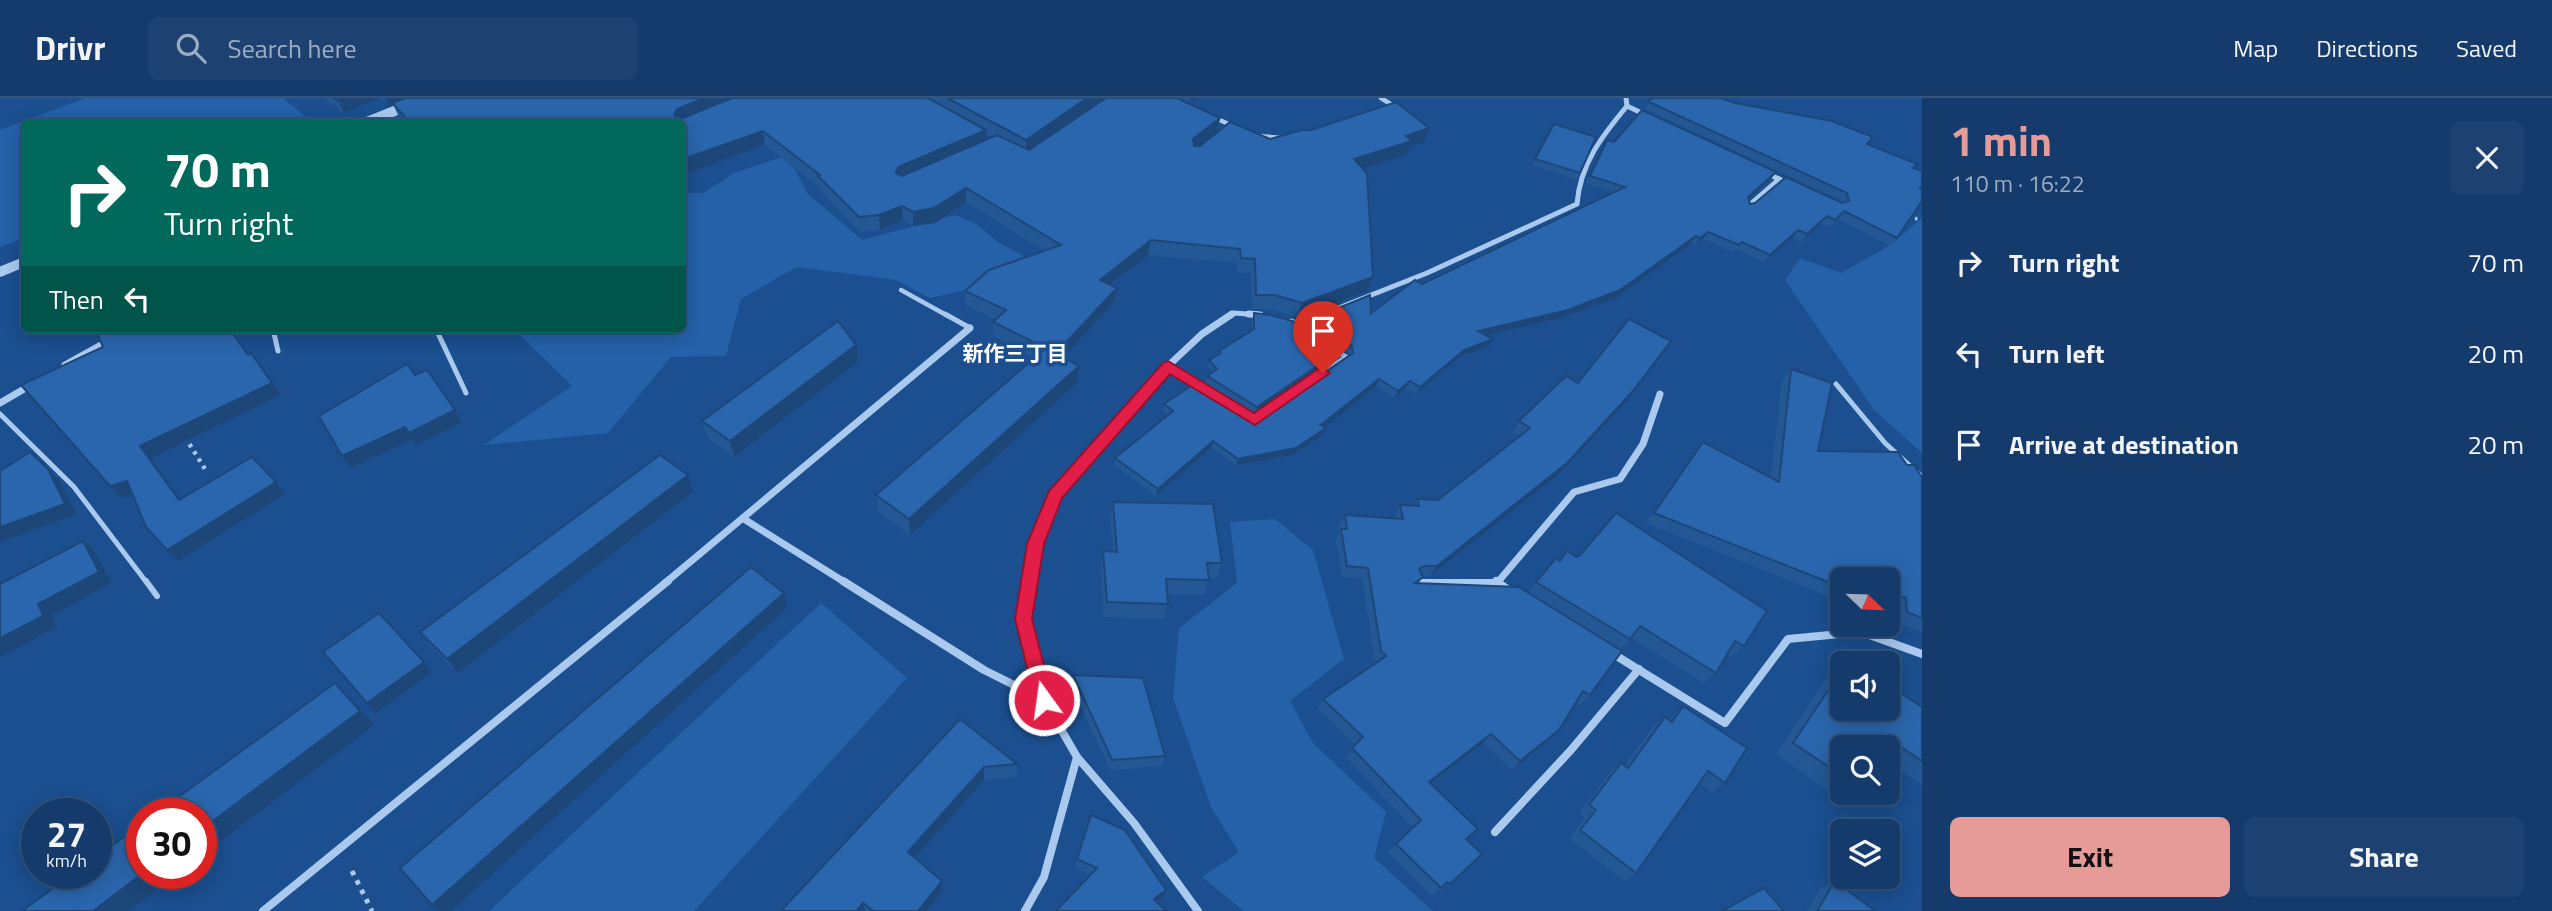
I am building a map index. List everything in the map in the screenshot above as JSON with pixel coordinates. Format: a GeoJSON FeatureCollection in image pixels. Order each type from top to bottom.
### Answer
{"type":"FeatureCollection","features":[{"type":"Feature","properties":{"kind":"street"},"geometry":{"type":"LineString","coordinates":[[374,119],[427,98]]}},
{"type":"Feature","properties":{"kind":"street"},"geometry":{"type":"LineString","coordinates":[[1279,318],[1297,324],[1427,272],[1577,204],[1577,184],[1597,143],[1626,102],[1650,117]]}},
{"type":"Feature","properties":{"kind":"street"},"geometry":{"type":"LineString","coordinates":[[1756,167],[1803,189]]}},
{"type":"Feature","properties":{"kind":"street"},"geometry":{"type":"LineString","coordinates":[[0,272],[21,263]]}},
{"type":"Feature","properties":{"kind":"street"},"geometry":{"type":"LineString","coordinates":[[1198,911],[1134,823],[1077,757],[1044,700],[1024,619],[1035,544],[1055,495],[1168,366],[1202,334],[1234,313],[1270,315]]}},
{"type":"Feature","properties":{"kind":"street"},"geometry":{"type":"LineString","coordinates":[[263,911],[744,519],[970,328]]}},
{"type":"Feature","properties":{"kind":"street"},"geometry":{"type":"LineString","coordinates":[[57,370],[114,337]]}},
{"type":"Feature","properties":{"kind":"street"},"geometry":{"type":"LineString","coordinates":[[0,403],[34,383]]}},
{"type":"Feature","properties":{"kind":"street"},"geometry":{"type":"LineString","coordinates":[[1517,595],[1495,582],[1574,492],[1620,479],[1643,444],[1660,394]]}},
{"type":"Feature","properties":{"kind":"street"},"geometry":{"type":"LineString","coordinates":[[744,519],[984,670],[1044,700]]}},
{"type":"Feature","properties":{"kind":"street"},"geometry":{"type":"LineString","coordinates":[[1606,649],[1726,723],[1788,639],[1861,632],[1922,654]]}},
{"type":"Feature","properties":{"kind":"street"},"geometry":{"type":"LineString","coordinates":[[1494,832],[1571,750],[1639,669]]}},
{"type":"Feature","properties":{"kind":"street"},"geometry":{"type":"LineString","coordinates":[[1025,911],[1044,877],[1077,757]]}},
{"type":"Feature","properties":{"kind":"lane"},"geometry":{"type":"LineString","coordinates":[[1381,98],[1398,109],[1386,113]]}},
{"type":"Feature","properties":{"kind":"lane"},"geometry":{"type":"LineString","coordinates":[[1208,114],[1242,131]]}},
{"type":"Feature","properties":{"kind":"lane"},"geometry":{"type":"LineString","coordinates":[[1223,133],[1232,126]]}},
{"type":"Feature","properties":{"kind":"lane"},"geometry":{"type":"LineString","coordinates":[[1252,135],[1292,139]]}},
{"type":"Feature","properties":{"kind":"lane"},"geometry":{"type":"LineString","coordinates":[[1747,207],[1779,179]]}},
{"type":"Feature","properties":{"kind":"lane"},"geometry":{"type":"LineString","coordinates":[[901,290],[970,328]]}},
{"type":"Feature","properties":{"kind":"lane"},"geometry":{"type":"LineString","coordinates":[[1297,324],[1307,331]]}},
{"type":"Feature","properties":{"kind":"lane"},"geometry":{"type":"LineString","coordinates":[[274,333],[278,351]]}},
{"type":"Feature","properties":{"kind":"lane"},"geometry":{"type":"LineString","coordinates":[[438,333],[466,393]]}},
{"type":"Feature","properties":{"kind":"lane"},"geometry":{"type":"LineString","coordinates":[[1244,413],[1255,420],[1346,357],[1326,344]]}},
{"type":"Feature","properties":{"kind":"lane"},"geometry":{"type":"LineString","coordinates":[[1168,366],[1212,393]]}},
{"type":"Feature","properties":{"kind":"lane"},"geometry":{"type":"LineString","coordinates":[[1836,384],[1885,443],[1922,477]]}},
{"type":"Feature","properties":{"kind":"lane"},"geometry":{"type":"LineString","coordinates":[[0,414],[74,487],[158,596]]}},
{"type":"Feature","properties":{"kind":"lane"},"geometry":{"type":"LineString","coordinates":[[1418,582],[1495,582]]}},
{"type":"Feature","properties":{"kind":"path"},"geometry":{"type":"LineString","coordinates":[[1903,217],[1922,219]]}},
{"type":"Feature","properties":{"kind":"path"},"geometry":{"type":"LineString","coordinates":[[177,426],[205,469]]}},
{"type":"Feature","properties":{"kind":"path"},"geometry":{"type":"LineString","coordinates":[[340,849],[372,911]]}},
{"type":"Feature","properties":{"kind":"shaded area"},"geometry":{"type":"Polygon","coordinates":[[[85,98],[283,98],[306,117],[302,119],[29,119],[85,98]]]}},
{"type":"Feature","properties":{"kind":"shaded area"},"geometry":{"type":"Polygon","coordinates":[[[21,122],[21,239],[0,247],[0,130],[21,122]]]}},
{"type":"Feature","properties":{"kind":"shaded area"},"geometry":{"type":"Polygon","coordinates":[[[782,157],[794,168],[808,194],[862,240],[956,215],[978,225],[998,242],[1032,261],[966,290],[930,298],[896,280],[797,267],[741,299],[726,356],[671,357],[608,433],[484,445],[572,386],[518,333],[686,333],[686,193],[703,193],[734,173],[782,157]]]}},
{"type":"Feature","properties":{"kind":"shaded area"},"geometry":{"type":"Polygon","coordinates":[[[1922,218],[1922,453],[1874,410],[1785,280],[1800,258],[1841,273],[1889,246],[1922,218]]]}},
{"type":"Feature","properties":{"kind":"shaded area"},"geometry":{"type":"Polygon","coordinates":[[[1275,519],[1313,550],[1344,659],[1290,701],[1313,743],[1386,812],[1374,858],[1433,911],[1244,911],[1202,877],[1239,852],[1211,807],[1173,698],[1179,628],[1237,583],[1230,522],[1275,519]]]}},
{"type":"Feature","properties":{"kind":"shaded area"},"geometry":{"type":"Polygon","coordinates":[[[821,603],[907,678],[694,911],[489,911],[821,603]]]}},
{"type":"Feature","properties":{"kind":"building"},"geometry":{"type":"Polygon","coordinates":[[[406,98],[704,98],[677,109],[674,115],[681,119],[407,119],[392,103],[406,98]]]}},
{"type":"Feature","properties":{"kind":"building"},"geometry":{"type":"Polygon","coordinates":[[[732,98],[928,98],[986,130],[898,167],[896,173],[902,176],[997,135],[1029,150],[1106,98],[1177,98],[1220,118],[1193,139],[1194,146],[1200,146],[1230,122],[1270,139],[1311,130],[1396,102],[1429,128],[1406,136],[1412,141],[1354,159],[1367,173],[1373,277],[1302,303],[1275,295],[1256,295],[1255,259],[1241,258],[1240,249],[1151,240],[1100,280],[1117,288],[1056,353],[993,322],[1006,310],[965,291],[989,270],[1061,245],[966,188],[934,208],[913,212],[902,206],[879,215],[859,217],[818,176],[820,175],[763,131],[686,158],[686,119],[681,119],[732,98]]]}},
{"type":"Feature","properties":{"kind":"building"},"geometry":{"type":"Polygon","coordinates":[[[947,98],[1087,98],[1026,140],[947,98]]]}},
{"type":"Feature","properties":{"kind":"building"},"geometry":{"type":"Polygon","coordinates":[[[1652,98],[1720,98],[1832,121],[1873,137],[1867,144],[1917,164],[1913,168],[1922,171],[1922,201],[1897,238],[1844,211],[1835,220],[1827,216],[1807,234],[1798,230],[1770,255],[1742,242],[1739,245],[1708,232],[1700,238],[1696,236],[1620,290],[1568,310],[1478,331],[1493,339],[1464,350],[1420,387],[1410,381],[1398,391],[1379,379],[1321,425],[1326,428],[1296,448],[1238,459],[1213,441],[1158,489],[1115,458],[1173,411],[1164,404],[1197,382],[1254,418],[1260,417],[1353,353],[1352,346],[1312,319],[1370,295],[1371,313],[1415,280],[1422,284],[1625,187],[1590,176],[1607,140],[1614,142],[1642,110],[1776,172],[1748,197],[1750,204],[1755,203],[1786,177],[1842,203],[1849,201],[1847,193],[1649,102],[1652,98]]]}},
{"type":"Feature","properties":{"kind":"building"},"geometry":{"type":"Polygon","coordinates":[[[1554,124],[1596,137],[1580,173],[1535,159],[1554,124]]]}},
{"type":"Feature","properties":{"kind":"building"},"geometry":{"type":"Polygon","coordinates":[[[1254,313],[1299,323],[1339,351],[1257,407],[1207,376],[1217,369],[1209,360],[1254,329],[1254,313]]]}},
{"type":"Feature","properties":{"kind":"building"},"geometry":{"type":"Polygon","coordinates":[[[1629,319],[1671,341],[1633,391],[1567,463],[1437,566],[1424,566],[1419,569],[1423,577],[1415,583],[1519,587],[1622,651],[1590,695],[1583,691],[1559,730],[1520,761],[1491,734],[1429,782],[1478,829],[1466,839],[1482,854],[1450,884],[1447,882],[1441,888],[1396,844],[1421,820],[1352,748],[1363,737],[1323,699],[1386,656],[1381,651],[1368,568],[1347,566],[1341,529],[1347,529],[1345,515],[1403,519],[1400,505],[1419,506],[1417,499],[1438,500],[1530,428],[1519,421],[1566,376],[1578,383],[1629,319]]]}},
{"type":"Feature","properties":{"kind":"building"},"geometry":{"type":"Polygon","coordinates":[[[838,321],[856,345],[730,441],[702,421],[838,321]]]}},
{"type":"Feature","properties":{"kind":"building"},"geometry":{"type":"Polygon","coordinates":[[[233,333],[272,383],[140,446],[179,500],[252,457],[276,482],[167,550],[146,527],[127,481],[110,486],[21,385],[103,347],[98,335],[233,333]]]}},
{"type":"Feature","properties":{"kind":"building"},"geometry":{"type":"Polygon","coordinates":[[[1046,348],[1079,366],[909,519],[876,495],[1046,348]]]}},
{"type":"Feature","properties":{"kind":"building"},"geometry":{"type":"Polygon","coordinates":[[[407,364],[415,375],[427,370],[455,410],[409,433],[405,427],[342,456],[319,416],[407,364]]]}},
{"type":"Feature","properties":{"kind":"building"},"geometry":{"type":"Polygon","coordinates":[[[1791,369],[1832,383],[1818,451],[1898,452],[1907,465],[1914,465],[1922,477],[1922,618],[1907,612],[1906,598],[1900,596],[1900,567],[1830,567],[1830,583],[1654,513],[1703,442],[1779,482],[1791,369]]]}},
{"type":"Feature","properties":{"kind":"building"},"geometry":{"type":"Polygon","coordinates":[[[30,452],[48,469],[65,504],[0,527],[0,471],[30,452]]]}},
{"type":"Feature","properties":{"kind":"building"},"geometry":{"type":"Polygon","coordinates":[[[660,455],[688,475],[447,659],[420,632],[660,455]]]}},
{"type":"Feature","properties":{"kind":"building"},"geometry":{"type":"Polygon","coordinates":[[[1113,502],[1213,504],[1222,563],[1207,563],[1209,580],[1166,579],[1168,604],[1107,602],[1103,551],[1117,552],[1113,502]]]}},
{"type":"Feature","properties":{"kind":"building"},"geometry":{"type":"Polygon","coordinates":[[[1616,513],[1767,611],[1744,646],[1735,641],[1716,673],[1640,626],[1630,639],[1536,582],[1556,558],[1560,561],[1567,551],[1577,557],[1581,554],[1616,513]]]}},
{"type":"Feature","properties":{"kind":"building"},"geometry":{"type":"Polygon","coordinates":[[[83,541],[99,572],[38,604],[43,616],[0,638],[0,584],[83,541]]]}},
{"type":"Feature","properties":{"kind":"building"},"geometry":{"type":"Polygon","coordinates":[[[751,567],[784,593],[432,905],[400,868],[751,567]]]}},
{"type":"Feature","properties":{"kind":"building"},"geometry":{"type":"Polygon","coordinates":[[[379,613],[424,662],[367,703],[323,652],[379,613]]]}},
{"type":"Feature","properties":{"kind":"building"},"geometry":{"type":"Polygon","coordinates":[[[1073,675],[1143,678],[1165,756],[1112,760],[1073,675]]]}},
{"type":"Feature","properties":{"kind":"building"},"geometry":{"type":"Polygon","coordinates":[[[335,683],[360,711],[217,818],[217,798],[177,798],[335,683]]]}},
{"type":"Feature","properties":{"kind":"building"},"geometry":{"type":"Polygon","coordinates":[[[1830,688],[1830,721],[1900,721],[1900,693],[1922,707],[1922,761],[1900,747],[1900,735],[1830,735],[1830,767],[1793,743],[1830,688]]]}},
{"type":"Feature","properties":{"kind":"building"},"geometry":{"type":"Polygon","coordinates":[[[1683,706],[1747,748],[1725,783],[1708,771],[1636,873],[1580,830],[1596,810],[1589,805],[1621,763],[1628,768],[1665,717],[1672,722],[1683,706]]]}},
{"type":"Feature","properties":{"kind":"building"},"geometry":{"type":"Polygon","coordinates":[[[960,719],[1017,764],[984,767],[908,852],[942,881],[918,911],[873,911],[863,903],[856,911],[781,911],[960,719]]]}},
{"type":"Feature","properties":{"kind":"building"},"geometry":{"type":"Polygon","coordinates":[[[1091,815],[1125,830],[1166,890],[1154,899],[1166,911],[1056,911],[1097,868],[1077,859],[1091,815]]]}},
{"type":"Feature","properties":{"kind":"building"},"geometry":{"type":"Polygon","coordinates":[[[126,835],[126,886],[93,911],[22,911],[52,889],[112,889],[112,846],[126,835]]]}},
{"type":"Feature","properties":{"kind":"building"},"geometry":{"type":"Polygon","coordinates":[[[1764,888],[1784,911],[1722,911],[1764,888]]]}},
{"type":"Feature","properties":{"kind":"building"},"geometry":{"type":"Polygon","coordinates":[[[1830,889],[1846,889],[1875,911],[1817,911],[1830,889]]]}},
{"type":"Feature","properties":{"kind":"district","name":"新作三丁目"},"geometry":{"type":"Point","coordinates":[1015,354]}},
{"type":"Feature","properties":{"kind":"route"},"geometry":{"type":"LineString","coordinates":[[1044,700],[1024,619],[1035,544],[1055,495],[1168,366],[1255,420],[1323,373]]}}]}
